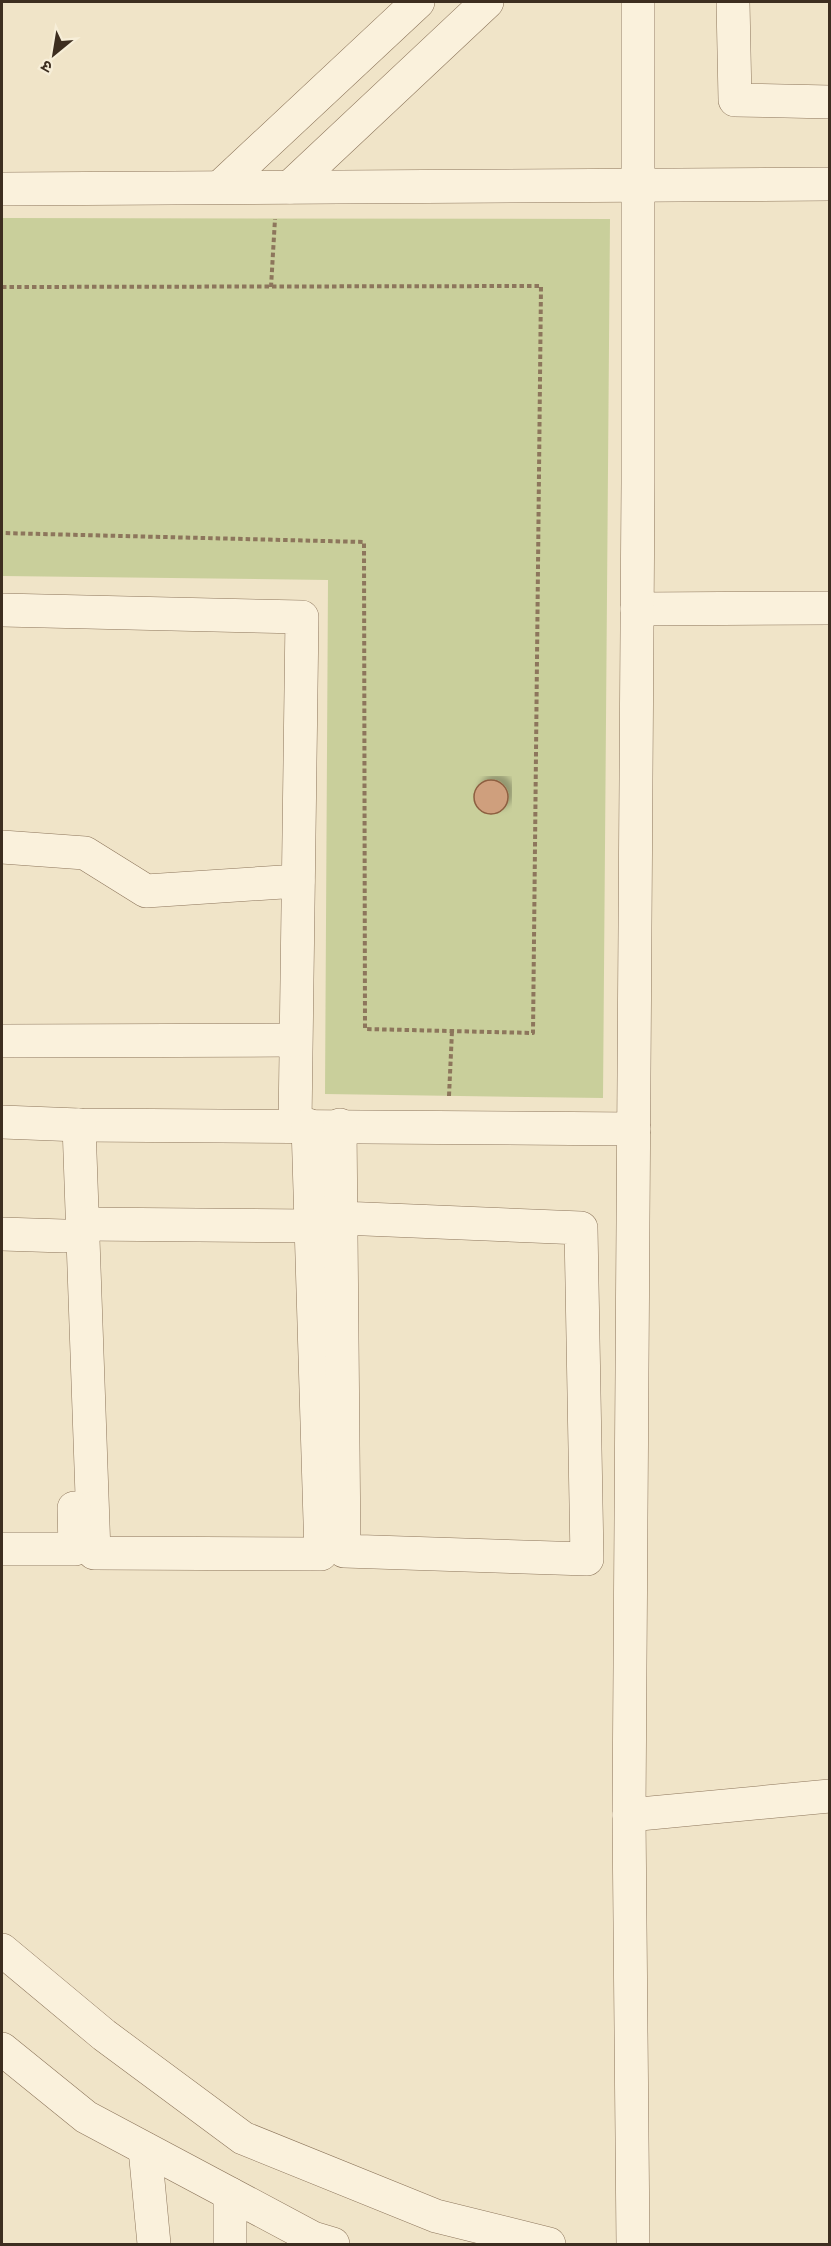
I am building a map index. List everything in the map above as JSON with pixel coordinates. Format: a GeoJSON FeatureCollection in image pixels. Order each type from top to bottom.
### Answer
{"type":"FeatureCollection","features":[{"type":"Feature","properties":{"kind":"street"},"geometry":{"type":"LineString","coordinates":[[220,187],[418,2]]}},
{"type":"Feature","properties":{"kind":"street"},"geometry":{"type":"LineString","coordinates":[[283,187],[487,2]]}},
{"type":"Feature","properties":{"kind":"street"},"geometry":{"type":"LineString","coordinates":[[633,2244],[629,1815],[637,609],[638,2]]}},
{"type":"Feature","properties":{"kind":"street"},"geometry":{"type":"LineString","coordinates":[[733,2],[735,100],[830,102]]}},
{"type":"Feature","properties":{"kind":"street"},"geometry":{"type":"LineString","coordinates":[[2,189],[830,184]]}},
{"type":"Feature","properties":{"kind":"street"},"geometry":{"type":"LineString","coordinates":[[637,609],[830,608]]}},
{"type":"Feature","properties":{"kind":"street"},"geometry":{"type":"LineString","coordinates":[[2,610],[302,616],[296,1040],[314,1125],[326,1222],[344,1551],[587,1559],[581,1228],[326,1222],[70,1227],[2,1234]]}},
{"type":"Feature","properties":{"kind":"street"},"geometry":{"type":"LineString","coordinates":[[2,847],[85,853],[146,891],[298,881]]}},
{"type":"Feature","properties":{"kind":"street"},"geometry":{"type":"LineString","coordinates":[[2,1041],[296,1040]]}},
{"type":"Feature","properties":{"kind":"street"},"geometry":{"type":"LineString","coordinates":[[2,1122],[69,1125],[634,1128]]}},
{"type":"Feature","properties":{"kind":"street"},"geometry":{"type":"LineString","coordinates":[[2,1549],[75,1549],[69,1125]]}},
{"type":"Feature","properties":{"kind":"street"},"geometry":{"type":"LineString","coordinates":[[70,1227],[94,1552],[321,1554],[326,1222]]}},
{"type":"Feature","properties":{"kind":"street"},"geometry":{"type":"LineString","coordinates":[[629,1815],[830,1796]]}},
{"type":"Feature","properties":{"kind":"street"},"geometry":{"type":"LineString","coordinates":[[2,1950],[104,2035],[243,2138],[436,2216],[549,2244]]}},
{"type":"Feature","properties":{"kind":"street"},"geometry":{"type":"LineString","coordinates":[[2,2049],[86,2117],[313,2238],[333,2244]]}},
{"type":"Feature","properties":{"kind":"street"},"geometry":{"type":"LineString","coordinates":[[145,2149],[154,2244]]}},
{"type":"Feature","properties":{"kind":"street"},"geometry":{"type":"LineString","coordinates":[[230,2194],[230,2244]]}},
{"type":"Feature","properties":{"kind":"path"},"geometry":{"type":"LineString","coordinates":[[271,287],[283,187]]}},
{"type":"Feature","properties":{"kind":"path"},"geometry":{"type":"LineString","coordinates":[[2,288],[541,286],[533,1034],[365,1029]]}},
{"type":"Feature","properties":{"kind":"path"},"geometry":{"type":"LineString","coordinates":[[448,1127],[452,1031]]}},
{"type":"Feature","properties":{"kind":"green space"},"geometry":{"type":"Polygon","coordinates":[[[2,218],[610,219],[603,1098],[325,1094],[328,580],[2,576],[2,218]]]}},
{"type":"Feature","properties":{"kind":"building"},"geometry":{"type":"Polygon","coordinates":[[[491,780],[503,785],[508,797],[503,809],[491,814],[479,809],[474,797],[479,785],[491,780]]]}}]}
